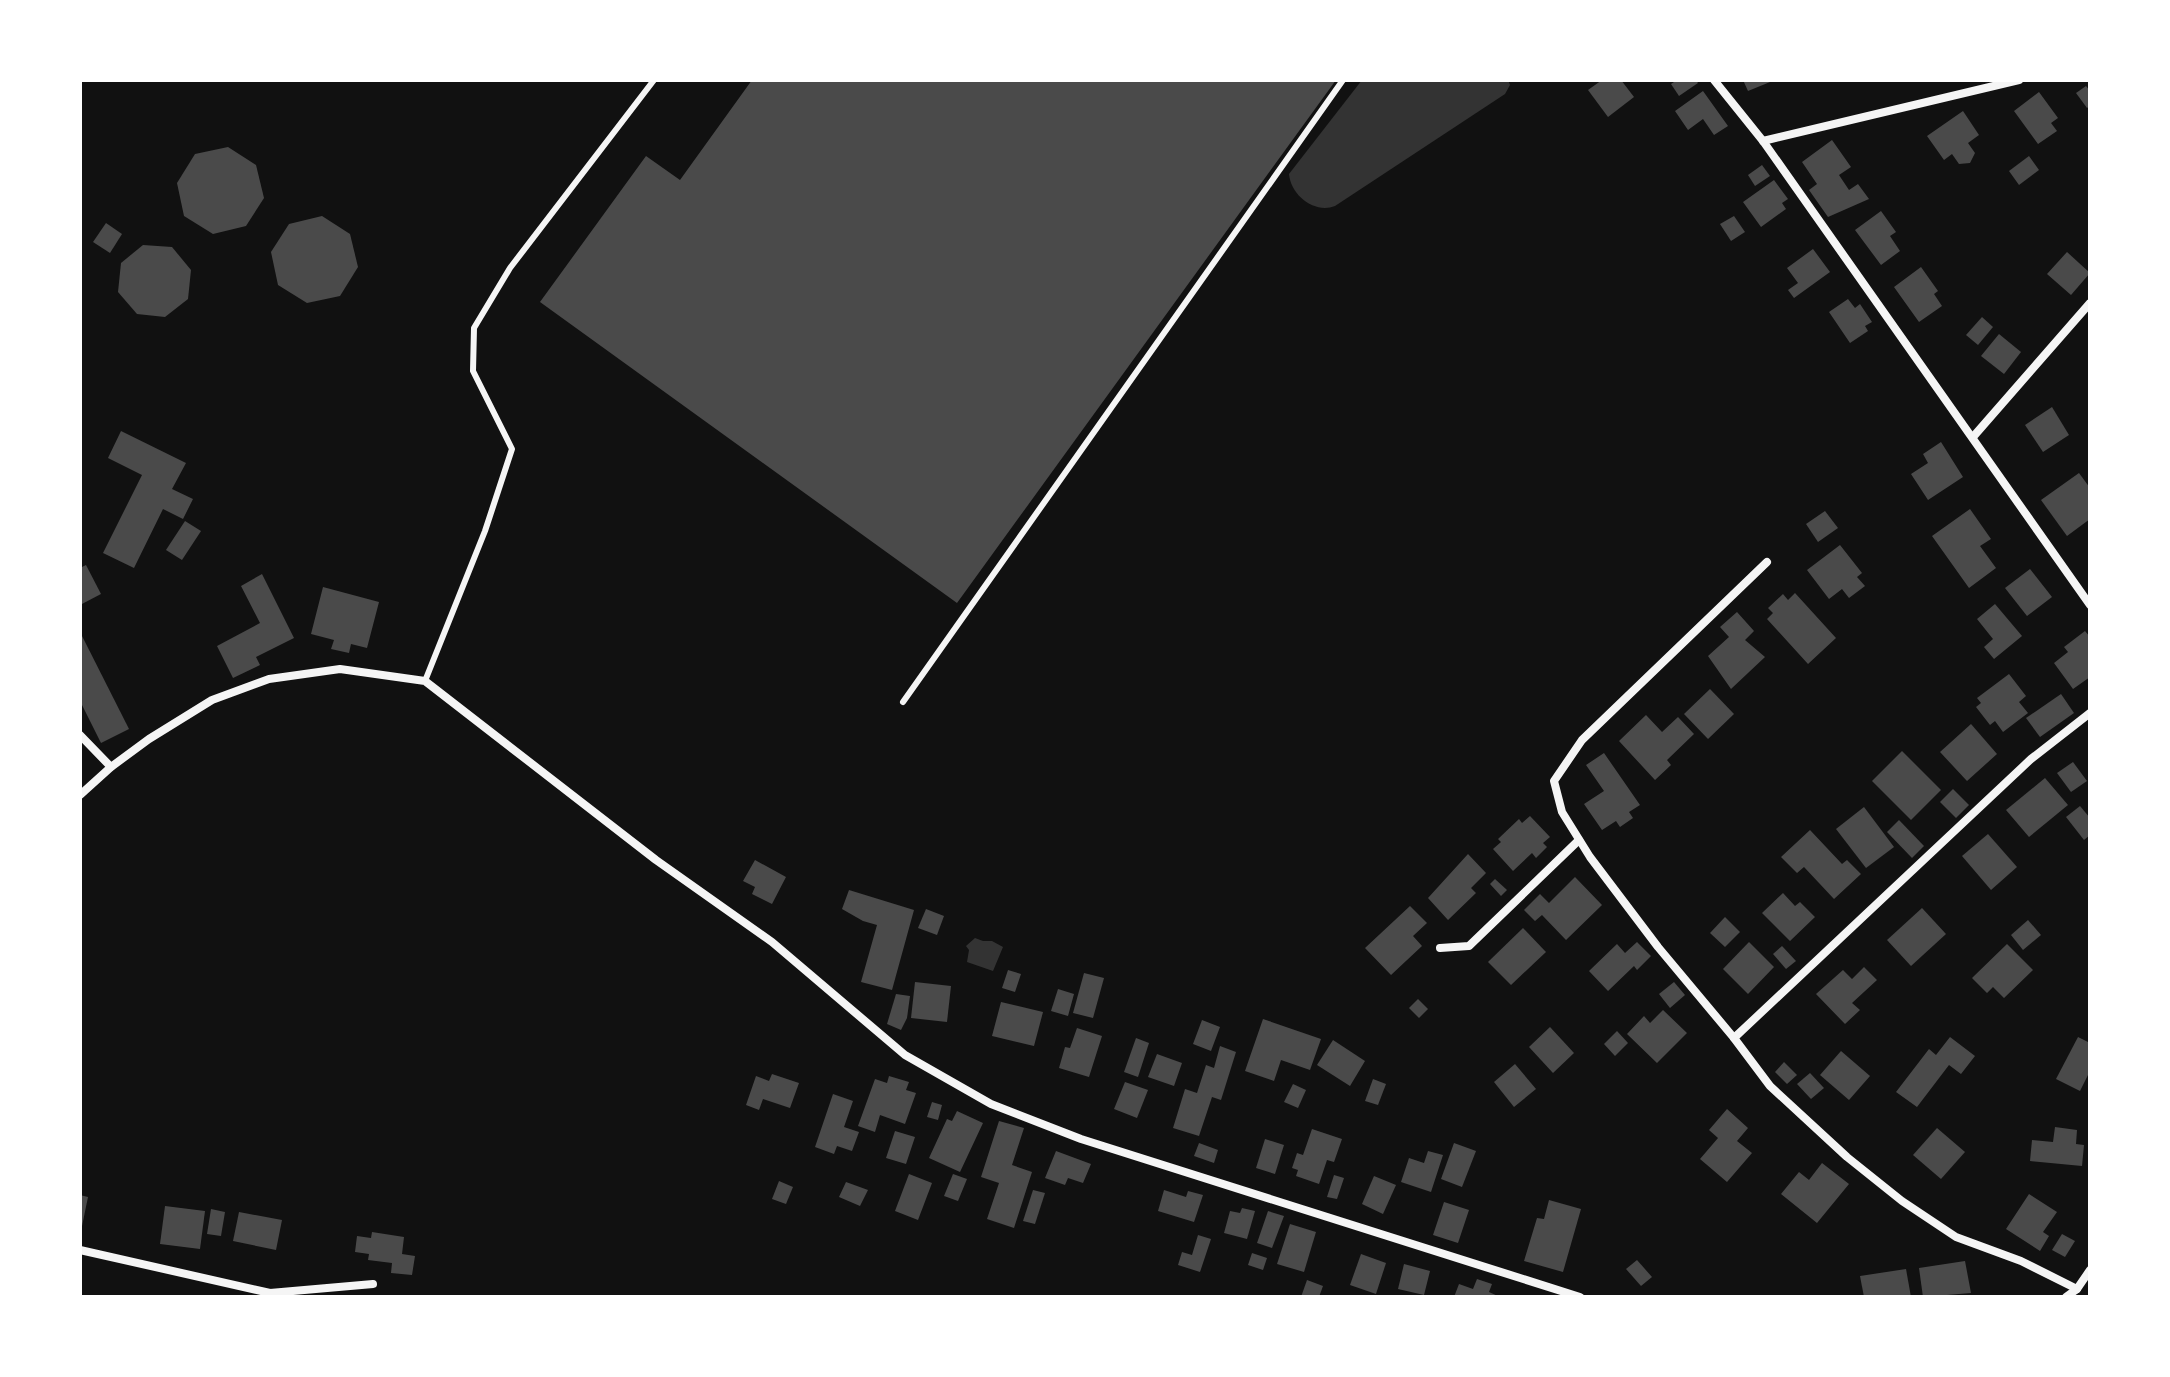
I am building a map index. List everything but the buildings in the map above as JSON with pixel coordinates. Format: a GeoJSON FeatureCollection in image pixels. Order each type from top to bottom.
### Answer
{"type":"FeatureCollection","features":[{"type":"Feature","properties":{"kind":"street"},"geometry":{"type":"LineString","coordinates":[[1714,80],[1763,141],[2090,605]]}},
{"type":"Feature","properties":{"kind":"street"},"geometry":{"type":"LineString","coordinates":[[1763,141],[2019,80]]}},
{"type":"Feature","properties":{"kind":"street"},"geometry":{"type":"LineString","coordinates":[[1973,437],[2090,303]]}},
{"type":"Feature","properties":{"kind":"street"},"geometry":{"type":"LineString","coordinates":[[1767,562],[1582,740],[1554,781],[1562,812],[1658,947],[1770,1086],[1847,1157],[1902,1201],[1956,1237],[2021,1261],[2077,1289]]}},
{"type":"Feature","properties":{"kind":"street"},"geometry":{"type":"LineString","coordinates":[[80,795],[149,739],[212,700],[269,679],[340,669],[425,681],[656,860],[772,942],[905,1055],[991,1104],[1081,1139],[1580,1297]]}},
{"type":"Feature","properties":{"kind":"street"},"geometry":{"type":"LineString","coordinates":[[1734,1038],[2031,759],[2090,713]]}},
{"type":"Feature","properties":{"kind":"street"},"geometry":{"type":"LineString","coordinates":[[80,735],[111,767]]}},
{"type":"Feature","properties":{"kind":"street"},"geometry":{"type":"LineString","coordinates":[[1440,948],[1469,946],[1579,840]]}},
{"type":"Feature","properties":{"kind":"street"},"geometry":{"type":"LineString","coordinates":[[80,1250],[270,1293],[373,1284]]}},
{"type":"Feature","properties":{"kind":"street"},"geometry":{"type":"LineString","coordinates":[[2066,1297],[2077,1289],[2090,1270]]}},
{"type":"Feature","properties":{"kind":"lane"},"geometry":{"type":"LineString","coordinates":[[425,681],[485,531],[512,449],[473,371],[474,328],[510,268],[654,80]]}},
{"type":"Feature","properties":{"kind":"lane"},"geometry":{"type":"LineString","coordinates":[[903,702],[1343,80]]}},
{"type":"Feature","properties":{"kind":"shaded area"},"geometry":{"type":"Polygon","coordinates":[[[1362,80],[1508,80],[1510,85],[1505,94],[1335,206],[1312,205],[1299,196],[1289,174],[1362,80]]]}},
{"type":"Feature","properties":{"kind":"shaded area"},"geometry":{"type":"Polygon","coordinates":[[[975,938],[1003,947],[993,971],[967,962],[969,950],[966,946],[975,938]]]}}]}
